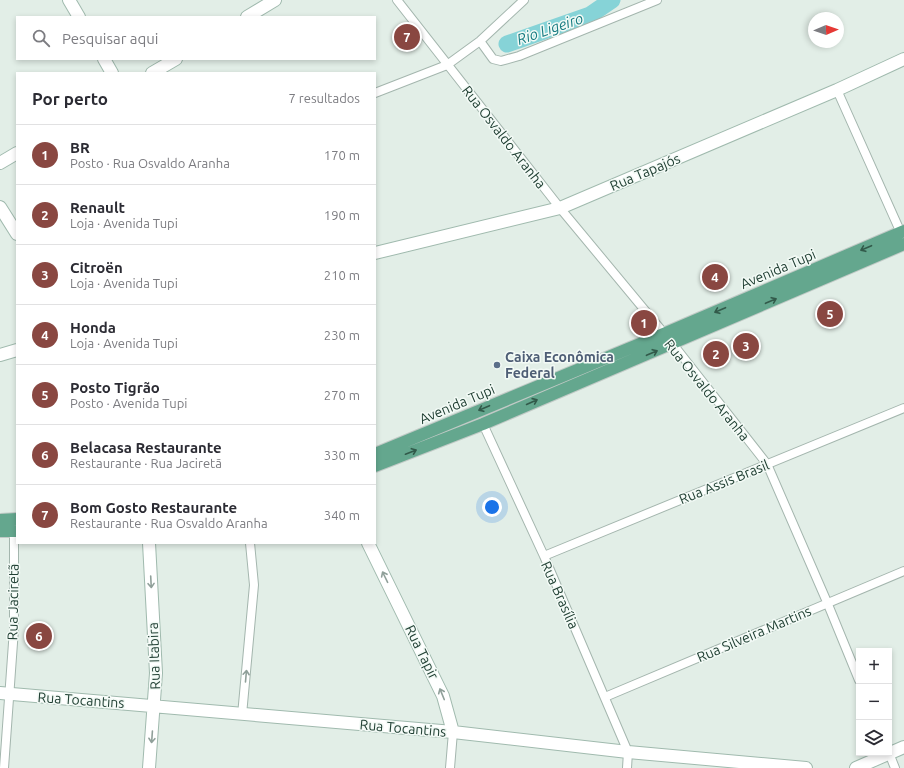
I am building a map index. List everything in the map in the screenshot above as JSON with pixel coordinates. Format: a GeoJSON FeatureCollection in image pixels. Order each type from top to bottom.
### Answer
{"type":"FeatureCollection","features":[{"type":"Feature","properties":{"kind":"main road","name":"Avenida Tupi"},"geometry":{"type":"LineString","coordinates":[[376,454],[662,334],[903,236]]}},
{"type":"Feature","properties":{"kind":"main road","name":"Avenida Tupi"},"geometry":{"type":"LineString","coordinates":[[376,466],[483,424],[672,343],[903,236]]}},
{"type":"Feature","properties":{"kind":"main road"},"geometry":{"type":"LineString","coordinates":[[0,520],[16,519]]}},
{"type":"Feature","properties":{"kind":"main road"},"geometry":{"type":"LineString","coordinates":[[0,531],[15,531]]}},
{"type":"Feature","properties":{"kind":"street"},"geometry":{"type":"LineString","coordinates":[[69,0],[78,16]]}},
{"type":"Feature","properties":{"kind":"street"},"geometry":{"type":"LineString","coordinates":[[249,16],[275,0]]}},
{"type":"Feature","properties":{"kind":"street","name":"Rua Osvaldo Aranha"},"geometry":{"type":"LineString","coordinates":[[397,0],[560,208],[662,334],[672,343],[766,464],[828,602],[856,672]]}},
{"type":"Feature","properties":{"kind":"street"},"geometry":{"type":"LineString","coordinates":[[376,93],[447,65],[480,41],[524,0]]}},
{"type":"Feature","properties":{"kind":"street"},"geometry":{"type":"LineString","coordinates":[[480,41],[493,59],[501,61],[520,56],[657,0]]}},
{"type":"Feature","properties":{"kind":"street","name":"Rua Tapajós"},"geometry":{"type":"LineString","coordinates":[[376,253],[560,208],[836,90],[904,59]]}},
{"type":"Feature","properties":{"kind":"street"},"geometry":{"type":"LineString","coordinates":[[105,60],[111,72]]}},
{"type":"Feature","properties":{"kind":"street"},"geometry":{"type":"LineString","coordinates":[[154,72],[174,60]]}},
{"type":"Feature","properties":{"kind":"street"},"geometry":{"type":"LineString","coordinates":[[836,90],[903,236]]}},
{"type":"Feature","properties":{"kind":"street"},"geometry":{"type":"LineString","coordinates":[[0,163],[16,154]]}},
{"type":"Feature","properties":{"kind":"street"},"geometry":{"type":"LineString","coordinates":[[0,207],[16,232]]}},
{"type":"Feature","properties":{"kind":"street"},"geometry":{"type":"LineString","coordinates":[[0,355],[16,350]]}},
{"type":"Feature","properties":{"kind":"street","name":"Rua Assis Brasil"},"geometry":{"type":"LineString","coordinates":[[544,556],[904,408]]}},
{"type":"Feature","properties":{"kind":"street","name":"Rua Brasília"},"geometry":{"type":"LineString","coordinates":[[483,424],[544,556],[605,697],[628,752],[627,768]]}},
{"type":"Feature","properties":{"kind":"street","name":"Rua Jaciretã"},"geometry":{"type":"LineString","coordinates":[[4,768],[4,694],[14,629],[15,531]]}},
{"type":"Feature","properties":{"kind":"street","name":"Rua Itabira"},"geometry":{"type":"LineString","coordinates":[[149,544],[156,673],[155,705],[149,768]]}},
{"type":"Feature","properties":{"kind":"street"},"geometry":{"type":"LineString","coordinates":[[242,715],[254,584],[250,544]]}},
{"type":"Feature","properties":{"kind":"street","name":"Rua Tapir"},"geometry":{"type":"LineString","coordinates":[[368,544],[443,696],[453,732],[450,768]]}},
{"type":"Feature","properties":{"kind":"street","name":"Rua Silveira Martins"},"geometry":{"type":"LineString","coordinates":[[605,697],[904,571]]}},
{"type":"Feature","properties":{"kind":"street","name":"Rua Tocantins"},"geometry":{"type":"LineString","coordinates":[[4,694],[155,705],[242,715],[453,732],[628,752],[780,767],[806,768]]}},
{"type":"Feature","properties":{"kind":"street"},"geometry":{"type":"LineString","coordinates":[[892,752],[904,747]]}},
{"type":"Feature","properties":{"kind":"street"},"geometry":{"type":"LineString","coordinates":[[856,768],[882,756]]}},
{"type":"Feature","properties":{"kind":"street"},"geometry":{"type":"LineString","coordinates":[[890,756],[896,768]]}},
{"type":"Feature","properties":{"kind":"waterway","name":"Rio Ligeiro"},"geometry":{"type":"LineString","coordinates":[[507,44],[590,15],[612,0]]}},
{"type":"Feature","properties":{"kind":"place","name":"Bom Gosto Restaurante"},"geometry":{"type":"Point","coordinates":[407,37]}},
{"type":"Feature","properties":{"kind":"place","name":"Honda"},"geometry":{"type":"Point","coordinates":[715,277]}},
{"type":"Feature","properties":{"kind":"place","name":"Posto Tigrão"},"geometry":{"type":"Point","coordinates":[830,314]}},
{"type":"Feature","properties":{"kind":"place","name":"BR"},"geometry":{"type":"Point","coordinates":[644,323]}},
{"type":"Feature","properties":{"kind":"place","name":"Citroën"},"geometry":{"type":"Point","coordinates":[746,346]}},
{"type":"Feature","properties":{"kind":"place","name":"Renault"},"geometry":{"type":"Point","coordinates":[716,354]}},
{"type":"Feature","properties":{"kind":"place","name":"Caixa Econômica Federal"},"geometry":{"type":"Point","coordinates":[497,365]}},
{"type":"Feature","properties":{"kind":"place","name":"Belacasa Restaurante"},"geometry":{"type":"Point","coordinates":[39,636]}}]}
